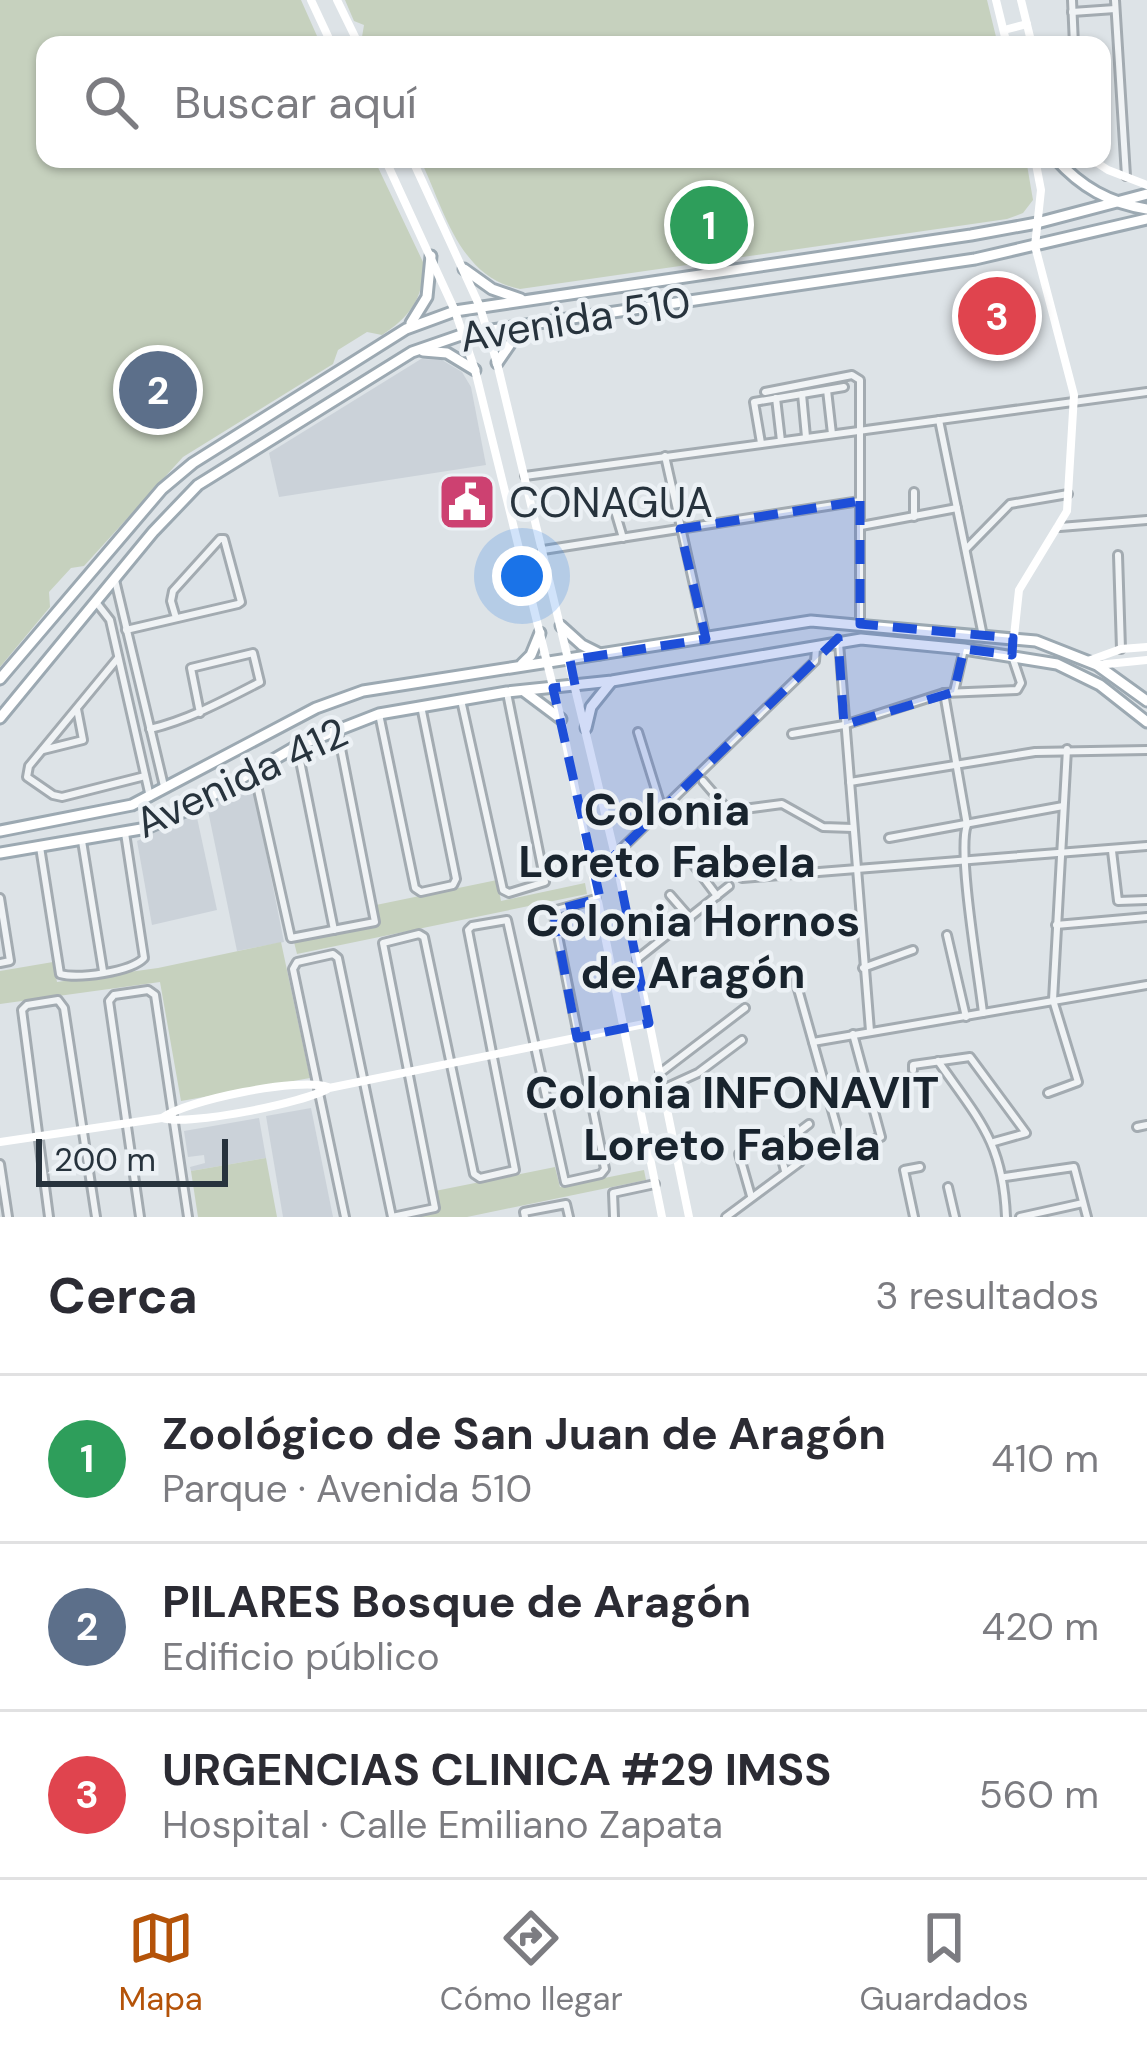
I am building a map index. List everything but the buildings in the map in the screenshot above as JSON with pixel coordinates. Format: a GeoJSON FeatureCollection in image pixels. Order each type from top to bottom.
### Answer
{"type":"FeatureCollection","features":[{"type":"Feature","properties":{"kind":"main road"},"geometry":{"type":"LineString","coordinates":[[310,0],[328,36]]}},
{"type":"Feature","properties":{"kind":"main road"},"geometry":{"type":"LineString","coordinates":[[338,0],[354,36]]}},
{"type":"Feature","properties":{"kind":"main road"},"geometry":{"type":"LineString","coordinates":[[997,0],[1005,36]]}},
{"type":"Feature","properties":{"kind":"main road"},"geometry":{"type":"LineString","coordinates":[[1021,0],[1030,36]]}},
{"type":"Feature","properties":{"kind":"main road"},"geometry":{"type":"LineString","coordinates":[[1004,30],[1027,24]]}},
{"type":"Feature","properties":{"kind":"main road"},"geometry":{"type":"LineString","coordinates":[[392,168],[455,311],[475,370],[561,719],[662,1217]]}},
{"type":"Feature","properties":{"kind":"main road"},"geometry":{"type":"LineString","coordinates":[[416,168],[464,269],[497,363],[615,855],[688,1217]]}},
{"type":"Feature","properties":{"kind":"main road"},"geometry":{"type":"LineString","coordinates":[[1012,655],[1019,590],[1067,511],[1073,401],[1035,246],[1041,190],[1037,168]]}},
{"type":"Feature","properties":{"kind":"main road"},"geometry":{"type":"LineString","coordinates":[[1066,168],[1089,189],[1118,203],[1147,208]]}},
{"type":"Feature","properties":{"kind":"main road"},"geometry":{"type":"LineString","coordinates":[[1105,168],[1147,184]]}},
{"type":"Feature","properties":{"kind":"main road","name":"Avenida 510"},"geometry":{"type":"LineString","coordinates":[[0,679],[136,517],[193,463],[406,329],[455,311],[971,236],[1147,194]]}},
{"type":"Feature","properties":{"kind":"main road","name":"Avenida 510"},"geometry":{"type":"LineString","coordinates":[[0,718],[153,532],[198,485],[412,352],[488,330],[975,259],[1147,219]]}},
{"type":"Feature","properties":{"kind":"main road"},"geometry":{"type":"LineString","coordinates":[[971,236],[975,259]]}},
{"type":"Feature","properties":{"kind":"main road"},"geometry":{"type":"LineString","coordinates":[[406,329],[428,297],[430,256]]}},
{"type":"Feature","properties":{"kind":"main road"},"geometry":{"type":"LineString","coordinates":[[770,265],[773,289]]}},
{"type":"Feature","properties":{"kind":"main road"},"geometry":{"type":"LineString","coordinates":[[464,269],[492,289],[526,301]]}},
{"type":"Feature","properties":{"kind":"main road"},"geometry":{"type":"LineString","coordinates":[[602,290],[594,302],[604,314]]}},
{"type":"Feature","properties":{"kind":"main road"},"geometry":{"type":"LineString","coordinates":[[497,363],[526,325]]}},
{"type":"Feature","properties":{"kind":"main road"},"geometry":{"type":"LineString","coordinates":[[412,352],[447,353],[475,370]]}},
{"type":"Feature","properties":{"kind":"main road"},"geometry":{"type":"LineString","coordinates":[[362,357],[373,375]]}},
{"type":"Feature","properties":{"kind":"main road"},"geometry":{"type":"LineString","coordinates":[[485,415],[508,409]]}},
{"type":"Feature","properties":{"kind":"main road"},"geometry":{"type":"LineString","coordinates":[[136,517],[153,532]]}},
{"type":"Feature","properties":{"kind":"main road","name":"Avenida 412"},"geometry":{"type":"LineString","coordinates":[[3,829],[105,813],[150,797],[316,708],[363,691],[811,622],[1013,638],[1058,647],[1092,663],[1147,701]]}},
{"type":"Feature","properties":{"kind":"main road"},"geometry":{"type":"LineString","coordinates":[[561,626],[582,645],[605,655]]}},
{"type":"Feature","properties":{"kind":"main road"},"geometry":{"type":"LineString","coordinates":[[517,667],[531,655],[539,633]]}},
{"type":"Feature","properties":{"kind":"main road","name":"Avenida 412"},"geometry":{"type":"LineString","coordinates":[[0,853],[125,833],[187,810],[297,746],[379,714],[861,639],[1057,664],[1100,685],[1147,722]]}},
{"type":"Feature","properties":{"kind":"main road"},"geometry":{"type":"LineString","coordinates":[[1092,663],[1121,649],[1147,647]]}},
{"type":"Feature","properties":{"kind":"main road"},"geometry":{"type":"LineString","coordinates":[[1092,663],[1147,660]]}},
{"type":"Feature","properties":{"kind":"main road"},"geometry":{"type":"LineString","coordinates":[[586,728],[591,707],[612,681]]}},
{"type":"Feature","properties":{"kind":"main road"},"geometry":{"type":"LineString","coordinates":[[526,692],[561,719]]}},
{"type":"Feature","properties":{"kind":"main road"},"geometry":{"type":"LineString","coordinates":[[0,1142],[364,1081],[649,1023]]}},
{"type":"Feature","properties":{"kind":"main road"},"geometry":{"type":"LineString","coordinates":[[173,1116],[216,1100],[322,1088]]}},
{"type":"Feature","properties":{"kind":"street"},"geometry":{"type":"LineString","coordinates":[[1072,0],[1073,36]]}},
{"type":"Feature","properties":{"kind":"street"},"geometry":{"type":"LineString","coordinates":[[1072,12],[1115,5],[1126,178]]}},
{"type":"Feature","properties":{"kind":"street"},"geometry":{"type":"LineString","coordinates":[[1111,166],[1122,150]]}},
{"type":"Feature","properties":{"kind":"street"},"geometry":{"type":"LineString","coordinates":[[765,392],[855,376],[860,383],[860,624]]}},
{"type":"Feature","properties":{"kind":"street"},"geometry":{"type":"LineString","coordinates":[[761,443],[754,402],[844,387]]}},
{"type":"Feature","properties":{"kind":"street"},"geometry":{"type":"LineString","coordinates":[[827,390],[832,434]]}},
{"type":"Feature","properties":{"kind":"street"},"geometry":{"type":"LineString","coordinates":[[525,476],[1147,392]]}},
{"type":"Feature","properties":{"kind":"street"},"geometry":{"type":"LineString","coordinates":[[802,394],[806,437]]}},
{"type":"Feature","properties":{"kind":"street"},"geometry":{"type":"LineString","coordinates":[[776,398],[782,441]]}},
{"type":"Feature","properties":{"kind":"street"},"geometry":{"type":"LineString","coordinates":[[939,420],[983,636]]}},
{"type":"Feature","properties":{"kind":"street"},"geometry":{"type":"LineString","coordinates":[[665,456],[706,639]]}},
{"type":"Feature","properties":{"kind":"street"},"geometry":{"type":"LineString","coordinates":[[914,492],[914,517]]}},
{"type":"Feature","properties":{"kind":"street"},"geometry":{"type":"LineString","coordinates":[[965,549],[1010,504],[1068,494]]}},
{"type":"Feature","properties":{"kind":"street"},"geometry":{"type":"LineString","coordinates":[[543,550],[860,501]]}},
{"type":"Feature","properties":{"kind":"street"},"geometry":{"type":"LineString","coordinates":[[861,526],[957,508]]}},
{"type":"Feature","properties":{"kind":"street"},"geometry":{"type":"LineString","coordinates":[[615,511],[623,538]]}},
{"type":"Feature","properties":{"kind":"street"},"geometry":{"type":"LineString","coordinates":[[1060,527],[1147,520]]}},
{"type":"Feature","properties":{"kind":"street"},"geometry":{"type":"LineString","coordinates":[[126,630],[176,618],[241,602],[227,544],[220,538],[173,591],[176,618]]}},
{"type":"Feature","properties":{"kind":"street"},"geometry":{"type":"LineString","coordinates":[[1118,555],[1121,649]]}},
{"type":"Feature","properties":{"kind":"street"},"geometry":{"type":"LineString","coordinates":[[115,580],[164,790]]}},
{"type":"Feature","properties":{"kind":"street"},"geometry":{"type":"LineString","coordinates":[[96,602],[110,620],[150,797]]}},
{"type":"Feature","properties":{"kind":"street"},"geometry":{"type":"LineString","coordinates":[[839,643],[870,1031]]}},
{"type":"Feature","properties":{"kind":"street"},"geometry":{"type":"LineString","coordinates":[[615,855],[815,661],[816,648]]}},
{"type":"Feature","properties":{"kind":"street"},"geometry":{"type":"LineString","coordinates":[[954,692],[964,649]]}},
{"type":"Feature","properties":{"kind":"street"},"geometry":{"type":"LineString","coordinates":[[150,729],[200,713],[260,682],[250,652],[190,670],[200,713]]}},
{"type":"Feature","properties":{"kind":"street"},"geometry":{"type":"LineString","coordinates":[[792,734],[844,725],[944,693],[1019,689],[1012,655]]}},
{"type":"Feature","properties":{"kind":"street"},"geometry":{"type":"LineString","coordinates":[[118,658],[29,766],[27,777],[62,797],[145,776]]}},
{"type":"Feature","properties":{"kind":"street"},"geometry":{"type":"LineString","coordinates":[[461,700],[505,892],[545,884],[507,692]]}},
{"type":"Feature","properties":{"kind":"street"},"geometry":{"type":"LineString","coordinates":[[944,693],[967,825],[966,862],[983,1013]]}},
{"type":"Feature","properties":{"kind":"street"},"geometry":{"type":"LineString","coordinates":[[379,714],[417,892],[455,884],[421,706]]}},
{"type":"Feature","properties":{"kind":"street"},"geometry":{"type":"LineString","coordinates":[[43,749],[83,740],[77,709]]}},
{"type":"Feature","properties":{"kind":"street"},"geometry":{"type":"LineString","coordinates":[[254,769],[290,936],[376,921],[337,728]]}},
{"type":"Feature","properties":{"kind":"street"},"geometry":{"type":"LineString","coordinates":[[638,732],[662,809]]}},
{"type":"Feature","properties":{"kind":"street"},"geometry":{"type":"LineString","coordinates":[[297,746],[334,930]]}},
{"type":"Feature","properties":{"kind":"street"},"geometry":{"type":"LineString","coordinates":[[850,782],[1067,749],[1147,750]]}},
{"type":"Feature","properties":{"kind":"street"},"geometry":{"type":"LineString","coordinates":[[1048,1093],[1078,1082],[1052,1000],[1067,749]]}},
{"type":"Feature","properties":{"kind":"street"},"geometry":{"type":"LineString","coordinates":[[704,781],[730,812],[782,805],[824,826],[853,828]]}},
{"type":"Feature","properties":{"kind":"street"},"geometry":{"type":"LineString","coordinates":[[889,838],[1063,806]]}},
{"type":"Feature","properties":{"kind":"street"},"geometry":{"type":"LineString","coordinates":[[40,847],[62,976],[103,971],[142,963],[125,833]]}},
{"type":"Feature","properties":{"kind":"street"},"geometry":{"type":"LineString","coordinates":[[82,841],[103,971]]}},
{"type":"Feature","properties":{"kind":"street"},"geometry":{"type":"LineString","coordinates":[[742,878],[1147,846]]}},
{"type":"Feature","properties":{"kind":"street"},"geometry":{"type":"LineString","coordinates":[[1112,849],[1118,901],[1147,900]]}},
{"type":"Feature","properties":{"kind":"street"},"geometry":{"type":"LineString","coordinates":[[693,864],[717,896]]}},
{"type":"Feature","properties":{"kind":"street"},"geometry":{"type":"LineString","coordinates":[[637,958],[729,886]]}},
{"type":"Feature","properties":{"kind":"street"},"geometry":{"type":"LineString","coordinates":[[670,895],[690,918]]}},
{"type":"Feature","properties":{"kind":"street"},"geometry":{"type":"LineString","coordinates":[[0,898],[10,961],[0,963]]}},
{"type":"Feature","properties":{"kind":"street"},"geometry":{"type":"LineString","coordinates":[[344,1217],[322,1088],[293,965],[336,955],[392,1217],[435,1208],[382,949],[385,941],[423,936],[476,1177],[515,1170],[468,928],[507,920],[565,1182],[604,1172],[553,910],[600,898]]}},
{"type":"Feature","properties":{"kind":"street"},"geometry":{"type":"LineString","coordinates":[[1056,926],[1147,917]]}},
{"type":"Feature","properties":{"kind":"street"},"geometry":{"type":"LineString","coordinates":[[947,935],[966,1016]]}},
{"type":"Feature","properties":{"kind":"street"},"geometry":{"type":"LineString","coordinates":[[863,968],[914,950]]}},
{"type":"Feature","properties":{"kind":"street"},"geometry":{"type":"LineString","coordinates":[[796,982],[842,1149],[881,1137],[853,1034]]}},
{"type":"Feature","properties":{"kind":"street"},"geometry":{"type":"LineString","coordinates":[[813,1042],[1147,986]]}},
{"type":"Feature","properties":{"kind":"street"},"geometry":{"type":"LineString","coordinates":[[140,1217],[110,998],[152,991],[188,1217]]}},
{"type":"Feature","properties":{"kind":"street"},"geometry":{"type":"LineString","coordinates":[[50,1217],[23,1007],[62,1002],[96,1217]]}},
{"type":"Feature","properties":{"kind":"street"},"geometry":{"type":"LineString","coordinates":[[660,1073],[745,1008]]}},
{"type":"Feature","properties":{"kind":"street"},"geometry":{"type":"LineString","coordinates":[[663,1089],[698,1073],[742,1040]]}},
{"type":"Feature","properties":{"kind":"street"},"geometry":{"type":"LineString","coordinates":[[914,1070],[913,1065],[970,1057],[1026,1134],[994,1142]]}},
{"type":"Feature","properties":{"kind":"street"},"geometry":{"type":"LineString","coordinates":[[938,1061],[994,1142],[1005,1177],[1006,1217]]}},
{"type":"Feature","properties":{"kind":"street"},"geometry":{"type":"LineString","coordinates":[[786,1172],[779,1146],[809,1124]]}},
{"type":"Feature","properties":{"kind":"street"},"geometry":{"type":"LineString","coordinates":[[739,1154],[752,1198]]}},
{"type":"Feature","properties":{"kind":"street"},"geometry":{"type":"LineString","coordinates":[[726,1217],[800,1162]]}},
{"type":"Feature","properties":{"kind":"street"},"geometry":{"type":"LineString","coordinates":[[0,1164],[8,1217]]}},
{"type":"Feature","properties":{"kind":"street"},"geometry":{"type":"LineString","coordinates":[[914,1217],[904,1171],[920,1167]]}},
{"type":"Feature","properties":{"kind":"street"},"geometry":{"type":"LineString","coordinates":[[1005,1177],[1074,1167],[1087,1217]]}},
{"type":"Feature","properties":{"kind":"street"},"geometry":{"type":"LineString","coordinates":[[614,1217],[611,1194],[656,1184]]}},
{"type":"Feature","properties":{"kind":"street"},"geometry":{"type":"LineString","coordinates":[[948,1187],[955,1217]]}},
{"type":"Feature","properties":{"kind":"street"},"geometry":{"type":"LineString","coordinates":[[1020,1217],[1083,1203]]}},
{"type":"Feature","properties":{"kind":"street"},"geometry":{"type":"LineString","coordinates":[[525,1215],[566,1204],[569,1217]]}},
{"type":"Feature","properties":{"kind":"highlighted area"},"geometry":{"type":"Polygon","coordinates":[[[860,501],[860,624],[1013,638],[1012,655],[964,649],[954,692],[844,725],[838,638],[615,855],[649,1023],[577,1038],[553,911],[600,898],[553,688],[575,685],[570,660],[706,639],[680,529],[860,501]]]}},
{"type":"Feature","properties":{"kind":"shaded area"},"geometry":{"type":"Polygon","coordinates":[[[421,359],[442,360],[462,372],[471,387],[486,465],[279,497],[269,453],[421,359]]]}},
{"type":"Feature","properties":{"kind":"shaded area"},"geometry":{"type":"Polygon","coordinates":[[[252,782],[284,942],[237,951],[207,806],[252,782]]]}},
{"type":"Feature","properties":{"kind":"shaded area"},"geometry":{"type":"Polygon","coordinates":[[[196,813],[217,910],[152,925],[137,841],[196,813]]]}},
{"type":"Feature","properties":{"kind":"shaded area"},"geometry":{"type":"Polygon","coordinates":[[[311,1108],[333,1217],[283,1217],[266,1116],[311,1108]]]}},
{"type":"Feature","properties":{"kind":"shaded area"},"geometry":{"type":"Polygon","coordinates":[[[259,1118],[266,1158],[191,1171],[190,1167],[205,1163],[204,1155],[188,1157],[184,1131],[259,1118]]]}},
{"type":"Feature","properties":{"kind":"green space"},"geometry":{"type":"Polygon","coordinates":[[[0,0],[301,0],[317,36],[36,36],[36,168],[378,168],[423,262],[414,305],[382,335],[367,332],[338,350],[333,364],[183,457],[84,566],[71,568],[49,592],[50,607],[0,667],[0,0]]]}},
{"type":"Feature","properties":{"kind":"green space"},"geometry":{"type":"Polygon","coordinates":[[[345,0],[987,0],[996,36],[362,36],[364,25],[354,21],[345,0]]]}},
{"type":"Feature","properties":{"kind":"green space"},"geometry":{"type":"Polygon","coordinates":[[[424,168],[1028,168],[1033,200],[1023,213],[1007,219],[520,289],[482,271],[467,256],[424,168]]]}},
{"type":"Feature","properties":{"kind":"green space"},"geometry":{"type":"Polygon","coordinates":[[[497,880],[501,901],[585,883],[587,894],[297,954],[294,942],[379,924],[376,905],[497,880]]]}},
{"type":"Feature","properties":{"kind":"green space"},"geometry":{"type":"Polygon","coordinates":[[[281,942],[310,1078],[181,1101],[160,982],[0,1004],[0,971],[53,962],[57,982],[158,968],[281,942]]]}},
{"type":"Feature","properties":{"kind":"green space"},"geometry":{"type":"Polygon","coordinates":[[[266,1158],[277,1217],[198,1217],[191,1171],[266,1158]]]}},
{"type":"Feature","properties":{"kind":"green space"},"geometry":{"type":"Polygon","coordinates":[[[555,1167],[560,1187],[644,1170],[646,1180],[467,1217],[404,1217],[438,1210],[435,1191],[555,1167]]]}},
{"type":"Feature","properties":{"kind":"place","name":"Zoológico de San Juan de Aragón"},"geometry":{"type":"Point","coordinates":[709,225]}},
{"type":"Feature","properties":{"kind":"place","name":"URGENCIAS CLINICA #29 IMSS"},"geometry":{"type":"Point","coordinates":[997,316]}},
{"type":"Feature","properties":{"kind":"place","name":"PILARES Bosque de Aragón"},"geometry":{"type":"Point","coordinates":[158,390]}},
{"type":"Feature","properties":{"kind":"place","name":"CONAGUA"},"geometry":{"type":"Point","coordinates":[467,502]}},
{"type":"Feature","properties":{"kind":"district","name":"Colonia Loreto Fabela"},"geometry":{"type":"Point","coordinates":[667,835]}},
{"type":"Feature","properties":{"kind":"district","name":"Colonia Hornos de Aragón"},"geometry":{"type":"Point","coordinates":[693,946]}},
{"type":"Feature","properties":{"kind":"district","name":"Colonia INFONAVIT Loreto Fabela"},"geometry":{"type":"Point","coordinates":[732,1118]}}]}
